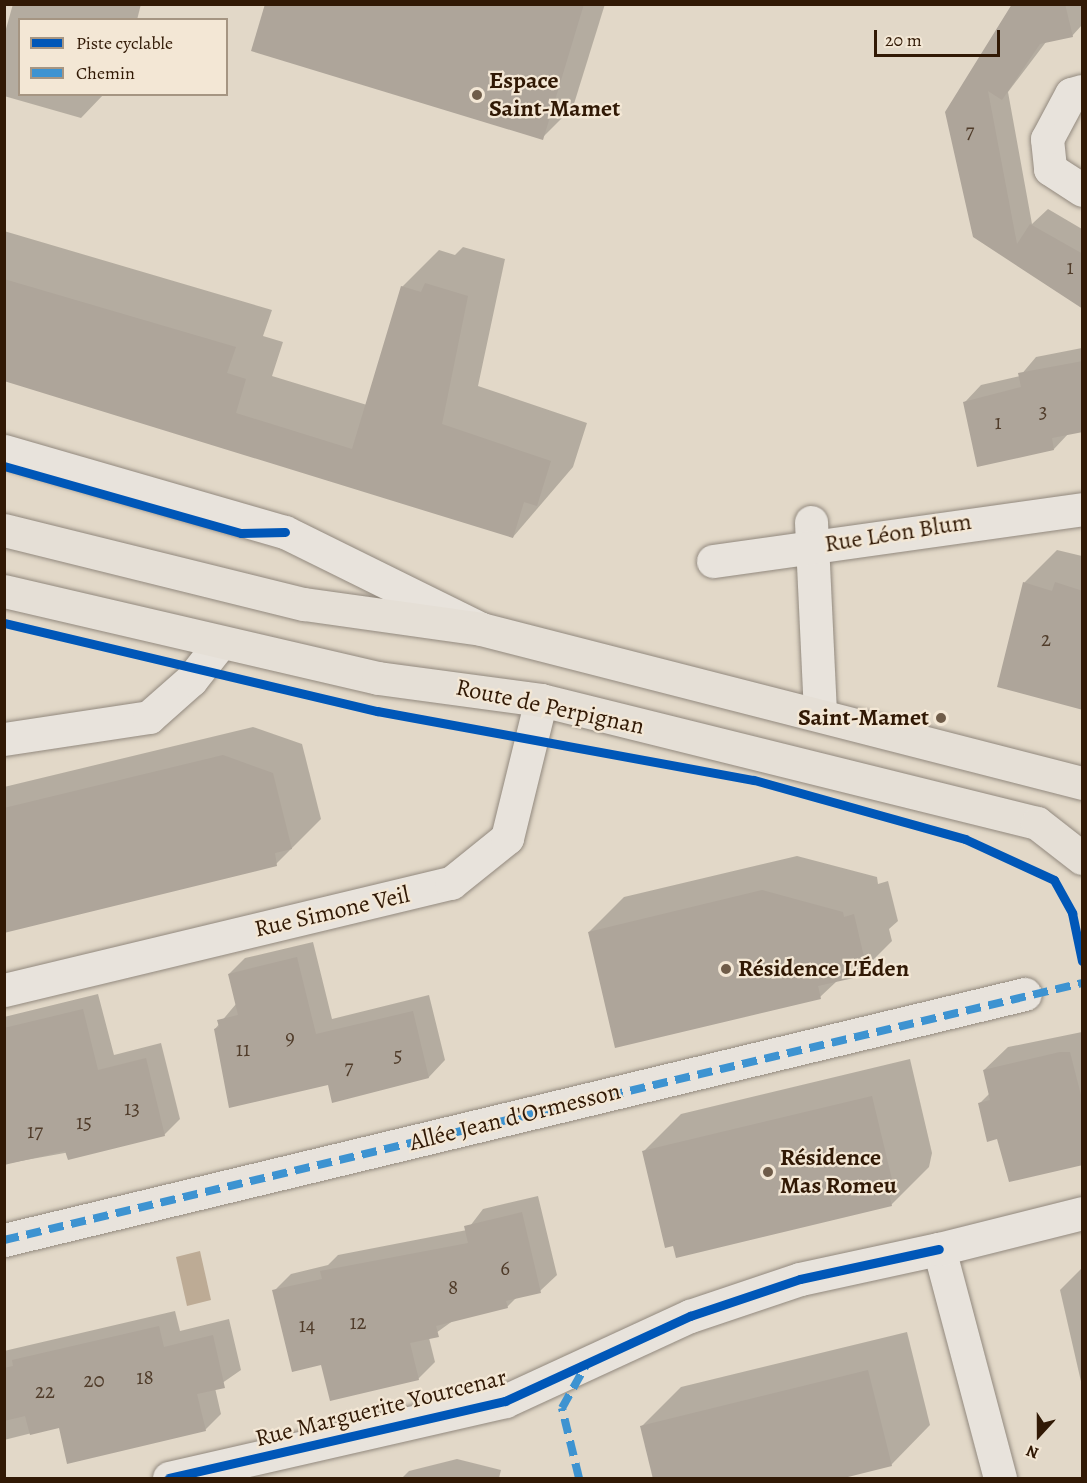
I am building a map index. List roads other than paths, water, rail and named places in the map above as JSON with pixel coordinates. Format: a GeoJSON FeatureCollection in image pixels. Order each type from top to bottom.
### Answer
{"type":"FeatureCollection","features":[{"type":"Feature","properties":{"kind":"main road"},"geometry":{"type":"LineString","coordinates":[[4,530],[304,604],[481,629],[1083,783]]}},
{"type":"Feature","properties":{"kind":"main road","name":"Route de Perpignan"},"geometry":{"type":"LineString","coordinates":[[4,591],[378,678],[541,700],[1037,823],[1083,858]]}},
{"type":"Feature","properties":{"kind":"street"},"geometry":{"type":"LineString","coordinates":[[1083,91],[1071,94],[1047,139],[1050,169],[1083,190]]}},
{"type":"Feature","properties":{"kind":"street"},"geometry":{"type":"LineString","coordinates":[[4,451],[285,532],[481,629]]}},
{"type":"Feature","properties":{"kind":"street","name":"Rue Léon Blum"},"geometry":{"type":"LineString","coordinates":[[713,561],[812,534],[1083,509]]}},
{"type":"Feature","properties":{"kind":"street"},"geometry":{"type":"LineString","coordinates":[[812,534],[820,714]]}},
{"type":"Feature","properties":{"kind":"street"},"geometry":{"type":"LineString","coordinates":[[4,740],[149,717],[191,680],[221,642]]}},
{"type":"Feature","properties":{"kind":"street","name":"Rue Simone Veil"},"geometry":{"type":"LineString","coordinates":[[4,990],[451,883],[507,838],[541,700]]}},
{"type":"Feature","properties":{"kind":"street","name":"Allée Jean d'Ormesson"},"geometry":{"type":"LineString","coordinates":[[4,1240],[1025,994]]}},
{"type":"Feature","properties":{"kind":"street","name":"Rue Marguerite Yourcenar"},"geometry":{"type":"LineString","coordinates":[[169,1479],[268,1468],[505,1401],[690,1316],[800,1279],[939,1249],[1083,1213]]}},
{"type":"Feature","properties":{"kind":"street"},"geometry":{"type":"LineString","coordinates":[[939,1249],[1000,1479]]}},
{"type":"Feature","properties":{"kind":"place","name":"Espace Saint-Mamet"},"geometry":{"type":"Point","coordinates":[477,95]}},
{"type":"Feature","properties":{"kind":"place","name":"Saint-Mamet"},"geometry":{"type":"Point","coordinates":[941,718]}},
{"type":"Feature","properties":{"kind":"place","name":"Résidence L'Éden"},"geometry":{"type":"Point","coordinates":[726,969]}},
{"type":"Feature","properties":{"kind":"place","name":"Résidence Mas Romeu"},"geometry":{"type":"Point","coordinates":[768,1172]}}]}
